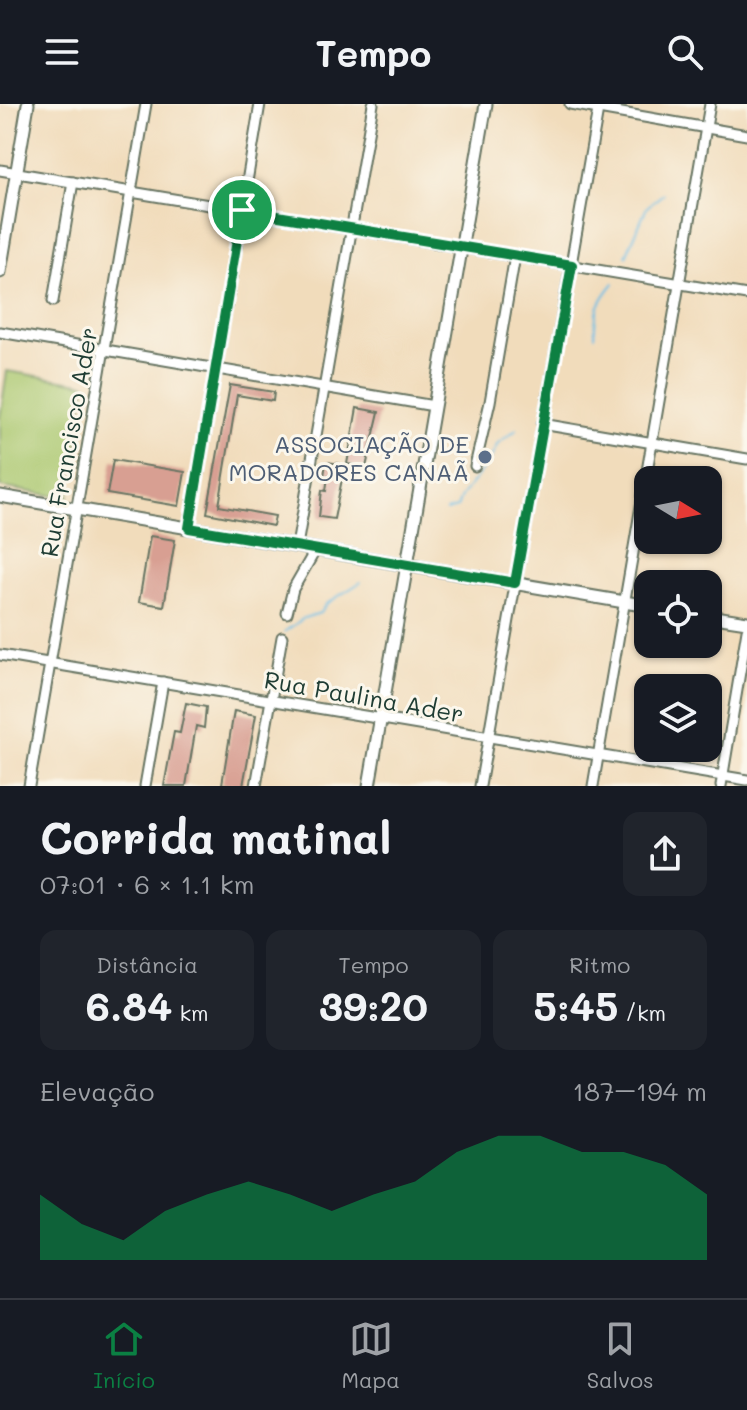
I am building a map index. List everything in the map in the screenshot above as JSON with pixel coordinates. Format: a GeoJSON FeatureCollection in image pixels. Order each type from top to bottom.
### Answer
{"type":"FeatureCollection","features":[{"type":"Feature","properties":{"kind":"street"},"geometry":{"type":"LineString","coordinates":[[0,272],[28,104]]}},
{"type":"Feature","properties":{"kind":"street","name":"Rua Francisco Ader"},"geometry":{"type":"LineString","coordinates":[[29,786],[146,104]]}},
{"type":"Feature","properties":{"kind":"street"},"geometry":{"type":"LineString","coordinates":[[189,528],[260,104]]}},
{"type":"Feature","properties":{"kind":"street"},"geometry":{"type":"LineString","coordinates":[[297,546],[373,104]]}},
{"type":"Feature","properties":{"kind":"street"},"geometry":{"type":"LineString","coordinates":[[369,786],[486,104]]}},
{"type":"Feature","properties":{"kind":"street"},"geometry":{"type":"LineString","coordinates":[[570,104],[598,106],[747,135]]}},
{"type":"Feature","properties":{"kind":"street"},"geometry":{"type":"LineString","coordinates":[[593,786],[710,104]]}},
{"type":"Feature","properties":{"kind":"street"},"geometry":{"type":"LineString","coordinates":[[480,786],[598,106]]}},
{"type":"Feature","properties":{"kind":"street"},"geometry":{"type":"LineString","coordinates":[[0,170],[747,295]]}},
{"type":"Feature","properties":{"kind":"street"},"geometry":{"type":"LineString","coordinates":[[53,301],[73,182]]}},
{"type":"Feature","properties":{"kind":"street"},"geometry":{"type":"LineString","coordinates":[[475,466],[490,402],[515,256]]}},
{"type":"Feature","properties":{"kind":"street"},"geometry":{"type":"LineString","coordinates":[[0,332],[434,406]]}},
{"type":"Feature","properties":{"kind":"street"},"geometry":{"type":"LineString","coordinates":[[542,424],[747,459]]}},
{"type":"Feature","properties":{"kind":"street"},"geometry":{"type":"LineString","coordinates":[[0,496],[634,604]]}},
{"type":"Feature","properties":{"kind":"street"},"geometry":{"type":"LineString","coordinates":[[287,613],[293,589],[316,549]]}},
{"type":"Feature","properties":{"kind":"street"},"geometry":{"type":"LineString","coordinates":[[722,618],[747,622]]}},
{"type":"Feature","properties":{"kind":"street"},"geometry":{"type":"LineString","coordinates":[[721,781],[747,630]]}},
{"type":"Feature","properties":{"kind":"street"},"geometry":{"type":"LineString","coordinates":[[256,786],[282,637]]}},
{"type":"Feature","properties":{"kind":"street","name":"Rua Paulina Ader"},"geometry":{"type":"LineString","coordinates":[[0,655],[598,755],[721,781],[747,780]]}},
{"type":"Feature","properties":{"kind":"street"},"geometry":{"type":"LineString","coordinates":[[145,786],[163,682]]}},
{"type":"Feature","properties":{"kind":"green space"},"geometry":{"type":"Polygon","coordinates":[[[7,371],[86,384],[68,498],[0,487],[0,417],[7,371]]]}},
{"type":"Feature","properties":{"kind":"building"},"geometry":{"type":"Polygon","coordinates":[[[230,385],[274,392],[273,401],[237,395],[219,506],[275,516],[273,526],[207,513],[230,385]]]}},
{"type":"Feature","properties":{"kind":"building"},"geometry":{"type":"Polygon","coordinates":[[[357,408],[379,412],[366,467],[347,464],[357,408]]]}},
{"type":"Feature","properties":{"kind":"building"},"geometry":{"type":"Polygon","coordinates":[[[113,460],[185,472],[179,506],[107,494],[113,460]]]}},
{"type":"Feature","properties":{"kind":"building"},"geometry":{"type":"Polygon","coordinates":[[[326,462],[342,464],[334,519],[319,517],[322,490],[326,491],[328,476],[324,476],[326,462]]]}},
{"type":"Feature","properties":{"kind":"building"},"geometry":{"type":"Polygon","coordinates":[[[150,536],[175,540],[164,606],[139,602],[150,536]]]}},
{"type":"Feature","properties":{"kind":"building"},"geometry":{"type":"Polygon","coordinates":[[[186,703],[206,707],[204,728],[196,726],[186,786],[164,786],[174,732],[180,733],[186,703]]]}},
{"type":"Feature","properties":{"kind":"building"},"geometry":{"type":"Polygon","coordinates":[[[234,711],[256,715],[243,786],[222,784],[234,711]]]}},
{"type":"Feature","properties":{"kind":"waterway"},"geometry":{"type":"LineString","coordinates":[[626,256],[647,207],[663,194]]}},
{"type":"Feature","properties":{"kind":"waterway"},"geometry":{"type":"LineString","coordinates":[[595,336],[598,307],[614,283]]}},
{"type":"Feature","properties":{"kind":"waterway"},"geometry":{"type":"LineString","coordinates":[[446,511],[457,508],[461,497],[490,460],[498,443],[517,429]]}},
{"type":"Feature","properties":{"kind":"waterway"},"geometry":{"type":"LineString","coordinates":[[284,632],[304,618],[320,613],[326,604],[361,582]]}},
{"type":"Feature","properties":{"kind":"place","name":"ASSOCIAÇÃO DE MORADORES CANAÃ"},"geometry":{"type":"Point","coordinates":[485,457]}},
{"type":"Feature","properties":{"kind":"route"},"geometry":{"type":"LineString","coordinates":[[242,210],[572,265],[515,583],[189,528],[242,210]]}}]}
